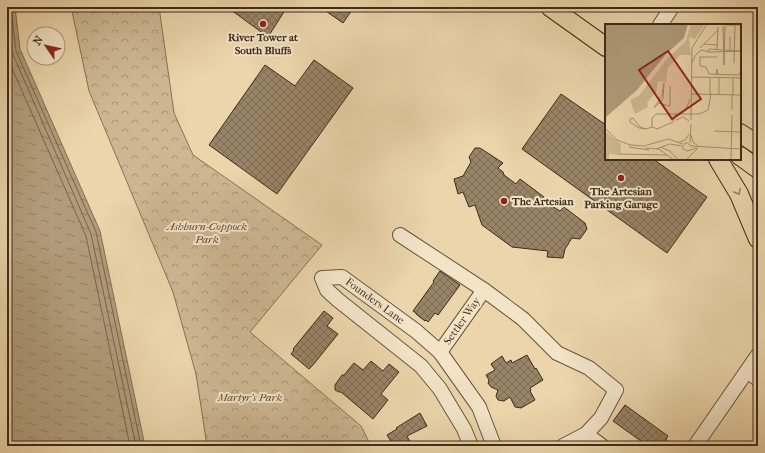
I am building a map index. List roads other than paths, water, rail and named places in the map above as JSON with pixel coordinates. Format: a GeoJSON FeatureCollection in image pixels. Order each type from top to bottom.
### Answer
{"type":"FeatureCollection","features":[{"type":"Feature","properties":{"kind":"main road"},"geometry":{"type":"LineString","coordinates":[[550,7],[605,46]]}},
{"type":"Feature","properties":{"kind":"main road"},"geometry":{"type":"LineString","coordinates":[[741,134],[758,145]]}},
{"type":"Feature","properties":{"kind":"main road"},"geometry":{"type":"LineString","coordinates":[[741,157],[758,169]]}},
{"type":"Feature","properties":{"kind":"main road"},"geometry":{"type":"LineString","coordinates":[[719,160],[740,194],[758,239]]}},
{"type":"Feature","properties":{"kind":"street"},"geometry":{"type":"LineString","coordinates":[[661,24],[672,7]]}},
{"type":"Feature","properties":{"kind":"street"},"geometry":{"type":"LineString","coordinates":[[400,235],[484,290],[523,319],[557,353],[589,368],[616,390],[601,418],[586,434],[563,446]]}},
{"type":"Feature","properties":{"kind":"street","name":"Founders Lane"},"geometry":{"type":"LineString","coordinates":[[471,446],[464,429],[440,389],[421,366],[338,300],[328,290],[322,278],[342,278],[416,331],[440,352],[479,407],[494,446]]}},
{"type":"Feature","properties":{"kind":"street","name":"Settler Way"},"geometry":{"type":"LineString","coordinates":[[440,352],[484,290]]}},
{"type":"Feature","properties":{"kind":"street"},"geometry":{"type":"LineString","coordinates":[[695,446],[758,355]]}},
{"type":"Feature","properties":{"kind":"street"},"geometry":{"type":"LineString","coordinates":[[747,371],[758,379]]}},
{"type":"Feature","properties":{"kind":"street"},"geometry":{"type":"LineString","coordinates":[[586,434],[602,446]]}},
{"type":"Feature","properties":{"kind":"water"},"geometry":{"type":"Polygon","coordinates":[[[7,7],[15,7],[20,49],[26,66],[27,66],[100,231],[145,446],[7,446],[7,7]]]}},
{"type":"Feature","properties":{"kind":"place","name":"River Tower at South Bluffs"},"geometry":{"type":"Point","coordinates":[263,24]}},
{"type":"Feature","properties":{"kind":"place","name":"The Artesian Parking Garage"},"geometry":{"type":"Point","coordinates":[621,178]}},
{"type":"Feature","properties":{"kind":"place","name":"The Artesian"},"geometry":{"type":"Point","coordinates":[504,201]}},
{"type":"Feature","properties":{"kind":"park label","name":"Ashburn-Coppock Park"},"geometry":{"type":"Point","coordinates":[207,232]}},
{"type":"Feature","properties":{"kind":"park label","name":"Martyr's Park"},"geometry":{"type":"Point","coordinates":[250,397]}}]}
